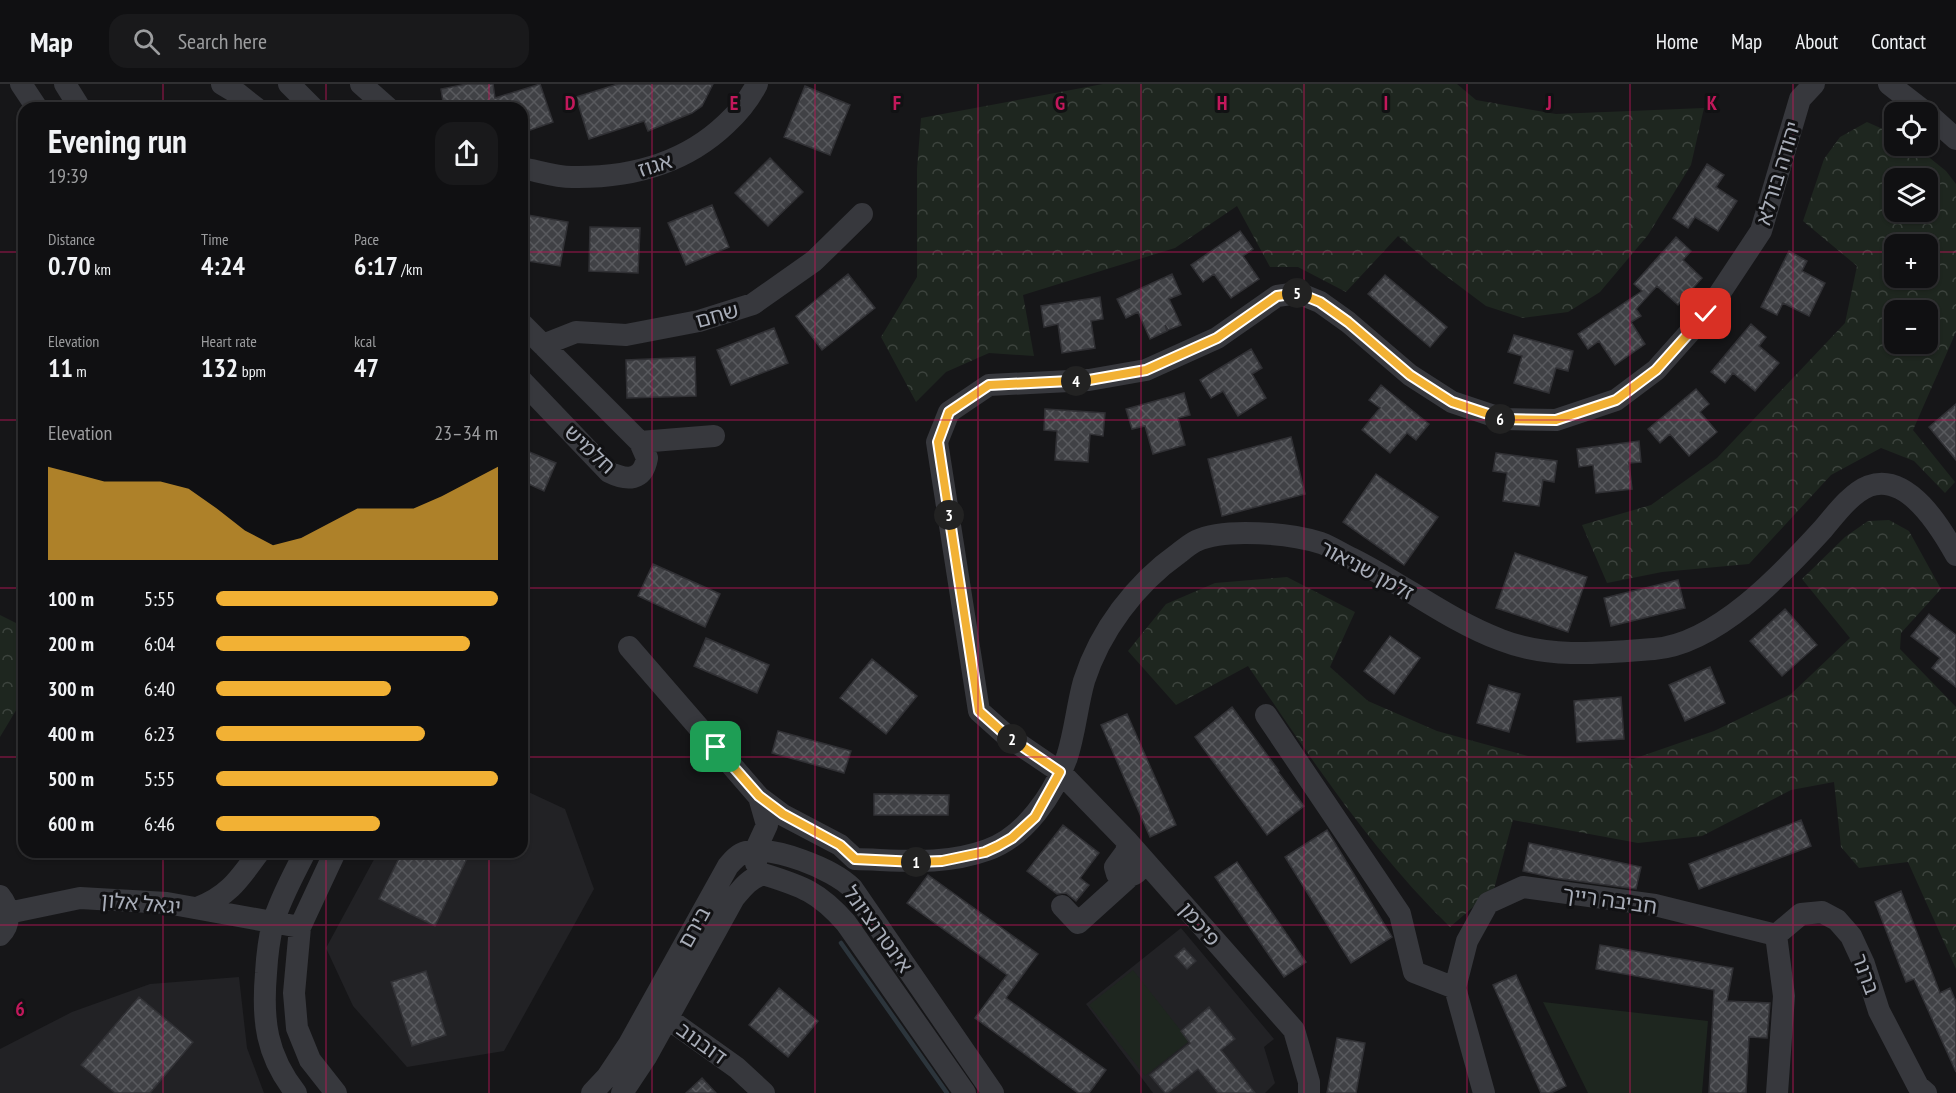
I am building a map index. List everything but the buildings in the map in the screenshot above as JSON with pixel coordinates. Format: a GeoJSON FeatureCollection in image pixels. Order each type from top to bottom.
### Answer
{"type":"FeatureCollection","features":[{"type":"Feature","properties":{"kind":"street"},"geometry":{"type":"LineString","coordinates":[[21,84],[33,102]]}},
{"type":"Feature","properties":{"kind":"street"},"geometry":{"type":"LineString","coordinates":[[65,84],[76,102]]}},
{"type":"Feature","properties":{"kind":"street"},"geometry":{"type":"LineString","coordinates":[[222,84],[248,102]]}},
{"type":"Feature","properties":{"kind":"street"},"geometry":{"type":"LineString","coordinates":[[288,84],[307,102]]}},
{"type":"Feature","properties":{"kind":"street"},"geometry":{"type":"LineString","coordinates":[[361,84],[381,102]]}},
{"type":"Feature","properties":{"kind":"street","name":"אגוז"},"geometry":{"type":"LineString","coordinates":[[528,169],[571,177],[632,172],[660,166],[686,155],[723,128],[752,96],[757,84]]}},
{"type":"Feature","properties":{"kind":"street","name":"יהודה בורלא"},"geometry":{"type":"LineString","coordinates":[[1060,772],[1007,736],[979,711],[938,442],[949,412],[989,385],[1089,380],[1146,370],[1217,338],[1277,296],[1298,293],[1320,302],[1348,322],[1410,375],[1452,402],[1503,419],[1556,420],[1616,400],[1656,370],[1706,314],[1761,231],[1800,99],[1815,84]]}},
{"type":"Feature","properties":{"kind":"street"},"geometry":{"type":"LineString","coordinates":[[1889,84],[1912,102]]}},
{"type":"Feature","properties":{"kind":"street"},"geometry":{"type":"LineString","coordinates":[[1938,123],[1956,139]]}},
{"type":"Feature","properties":{"kind":"street","name":"שחם"},"geometry":{"type":"LineString","coordinates":[[543,345],[576,332],[626,335],[699,321],[753,304],[814,261],[862,214]]}},
{"type":"Feature","properties":{"kind":"street","name":"חלמיש"},"geometry":{"type":"LineString","coordinates":[[528,330],[640,442],[647,458],[642,472],[629,478],[619,477],[609,472],[528,387]]}},
{"type":"Feature","properties":{"kind":"street","name":"חלמיש"},"geometry":{"type":"LineString","coordinates":[[640,442],[714,436]]}},
{"type":"Feature","properties":{"kind":"street","name":"זלמן שניאור"},"geometry":{"type":"LineString","coordinates":[[855,859],[942,861],[985,852],[1012,838],[1035,817],[1067,756],[1085,680],[1105,632],[1144,582],[1167,561],[1196,541],[1234,533],[1272,533],[1323,544],[1371,568],[1468,625],[1503,641],[1532,649],[1587,654],[1660,649],[1691,639],[1721,624],[1768,584],[1805,549],[1848,502],[1866,487],[1881,484],[1898,489],[1915,498],[1935,520],[1956,555]]}},
{"type":"Feature","properties":{"kind":"street"},"geometry":{"type":"LineString","coordinates":[[629,647],[759,796],[775,820],[755,851],[756,863],[763,874]]}},
{"type":"Feature","properties":{"kind":"street"},"geometry":{"type":"LineString","coordinates":[[1266,715],[1400,914],[1414,972],[1455,988]]}},
{"type":"Feature","properties":{"kind":"street","name":"פיכמן"},"geometry":{"type":"LineString","coordinates":[[1060,772],[1133,858],[1293,1030],[1310,1082],[1309,1093]]}},
{"type":"Feature","properties":{"kind":"street","name":"אינטרנציונל"},"geometry":{"type":"LineString","coordinates":[[775,820],[840,845],[855,859],[843,879],[852,888],[993,1093]]}},
{"type":"Feature","properties":{"kind":"street"},"geometry":{"type":"LineString","coordinates":[[755,851],[786,856],[843,879]]}},
{"type":"Feature","properties":{"kind":"street","name":"בירם"},"geometry":{"type":"LineString","coordinates":[[592,1093],[607,1077],[629,1044],[728,866],[736,857],[755,851]]}},
{"type":"Feature","properties":{"kind":"street"},"geometry":{"type":"LineString","coordinates":[[198,908],[213,902],[231,889],[254,858]]}},
{"type":"Feature","properties":{"kind":"street"},"geometry":{"type":"LineString","coordinates":[[296,1093],[282,1075],[266,1031],[264,1002],[267,956],[273,922],[302,858]]}},
{"type":"Feature","properties":{"kind":"street"},"geometry":{"type":"LineString","coordinates":[[332,858],[300,927],[294,993],[297,1028],[310,1060],[336,1093]]}},
{"type":"Feature","properties":{"kind":"street"},"geometry":{"type":"LineString","coordinates":[[1062,906],[1078,923],[1133,858]]}},
{"type":"Feature","properties":{"kind":"street","name":"אינטרנציונל"},"geometry":{"type":"LineString","coordinates":[[763,874],[802,886],[824,900],[846,923],[965,1093]]}},
{"type":"Feature","properties":{"kind":"street","name":"בירם"},"geometry":{"type":"LineString","coordinates":[[622,1093],[646,1057],[734,898],[744,885],[763,874]]}},
{"type":"Feature","properties":{"kind":"street"},"geometry":{"type":"LineString","coordinates":[[222,912],[244,909],[265,901],[293,877]]}},
{"type":"Feature","properties":{"kind":"street"},"geometry":{"type":"LineString","coordinates":[[802,886],[826,884],[843,879]]}},
{"type":"Feature","properties":{"kind":"street","name":"חביבה רייך"},"geometry":{"type":"LineString","coordinates":[[1484,1093],[1455,988],[1467,941],[1488,903],[1523,887],[1655,905],[1776,935]]}},
{"type":"Feature","properties":{"kind":"street","name":"יגאל אלון"},"geometry":{"type":"LineString","coordinates":[[4,904],[80,898],[167,903],[273,922]]}},
{"type":"Feature","properties":{"kind":"street"},"geometry":{"type":"LineString","coordinates":[[0,935],[8,922],[4,904]]}},
{"type":"Feature","properties":{"kind":"street"},"geometry":{"type":"LineString","coordinates":[[222,912],[249,930],[267,956]]}},
{"type":"Feature","properties":{"kind":"street","name":"ברנר"},"geometry":{"type":"LineString","coordinates":[[1776,935],[1801,914],[1822,912],[1837,920],[1851,936],[1864,964],[1879,1011],[1918,1086],[1926,1093]]}},
{"type":"Feature","properties":{"kind":"street"},"geometry":{"type":"LineString","coordinates":[[273,922],[300,927]]}},
{"type":"Feature","properties":{"kind":"street"},"geometry":{"type":"LineString","coordinates":[[1776,935],[1784,996],[1777,1093]]}},
{"type":"Feature","properties":{"kind":"street","name":"דובנוב"},"geometry":{"type":"LineString","coordinates":[[663,983],[660,998],[662,1010],[667,1018],[737,1068],[764,1093]]}},
{"type":"Feature","properties":{"kind":"shaded area"},"geometry":{"type":"Polygon","coordinates":[[[528,792],[565,809],[594,889],[504,1051],[407,1067],[353,1006],[326,948],[375,858],[528,858],[528,792]]]}},
{"type":"Feature","properties":{"kind":"shaded area"},"geometry":{"type":"Polygon","coordinates":[[[1181,928],[1274,1039],[1264,1047],[1275,1083],[1265,1093],[1153,1093],[1086,1004],[1181,928]]]}},
{"type":"Feature","properties":{"kind":"shaded area"},"geometry":{"type":"Polygon","coordinates":[[[239,977],[247,1048],[264,1093],[0,1093],[0,1049],[72,1012],[150,984],[239,977]]]}},
{"type":"Feature","properties":{"kind":"green space"},"geometry":{"type":"Polygon","coordinates":[[[1103,84],[1457,84],[1476,100],[1556,114],[1704,108],[1691,165],[1648,235],[1600,292],[1568,312],[1523,318],[1486,306],[1434,267],[1398,236],[1346,292],[1298,267],[1270,267],[1237,206],[1175,248],[1023,295],[1034,356],[989,353],[946,372],[916,402],[881,337],[917,277],[917,169],[921,118],[1103,84]]]}},
{"type":"Feature","properties":{"kind":"green space"},"geometry":{"type":"Polygon","coordinates":[[[1867,122],[1884,130],[1884,156],[1927,156],[1946,171],[1956,184],[1956,332],[1913,430],[1955,482],[1945,493],[1914,461],[1881,448],[1831,475],[1749,564],[1662,572],[1607,583],[1582,525],[1651,505],[1717,458],[1845,323],[1857,266],[1803,221],[1824,159],[1840,137],[1867,122]]]}},
{"type":"Feature","properties":{"kind":"green space"},"geometry":{"type":"Polygon","coordinates":[[[1889,520],[1909,531],[1941,589],[1901,633],[1900,649],[1956,707],[1956,969],[1908,862],[1859,868],[1841,847],[1834,782],[1791,790],[1702,836],[1638,843],[1513,820],[1494,889],[1450,927],[1394,867],[1368,835],[1318,768],[1248,666],[1176,705],[1128,651],[1166,604],[1215,583],[1287,577],[1355,612],[1330,667],[1368,701],[1437,731],[1528,756],[1633,759],[1714,731],[1791,694],[1850,638],[1802,579],[1845,537],[1868,521],[1889,520]]]}},
{"type":"Feature","properties":{"kind":"green space"},"geometry":{"type":"Polygon","coordinates":[[[0,615],[18,624],[18,707],[0,737],[0,615]]]}},
{"type":"Feature","properties":{"kind":"green space"},"geometry":{"type":"Polygon","coordinates":[[[1133,970],[1189,1041],[1145,1076],[1089,1005],[1133,970]]]}},
{"type":"Feature","properties":{"kind":"green space"},"geometry":{"type":"Polygon","coordinates":[[[1543,1002],[1708,1021],[1702,1093],[1588,1093],[1543,1002]]]}},
{"type":"Feature","properties":{"kind":"waterway"},"geometry":{"type":"LineString","coordinates":[[841,943],[947,1093]]}},
{"type":"Feature","properties":{"kind":"route"},"geometry":{"type":"LineString","coordinates":[[716,747],[759,796],[783,814],[840,845],[855,859],[942,861],[985,852],[1012,838],[1035,817],[1060,772],[1007,736],[979,711],[938,442],[949,412],[989,385],[1089,380],[1146,370],[1217,338],[1277,296],[1298,293],[1320,302],[1348,322],[1410,375],[1452,402],[1503,419],[1556,420],[1616,400],[1656,370],[1706,314]]}}]}
